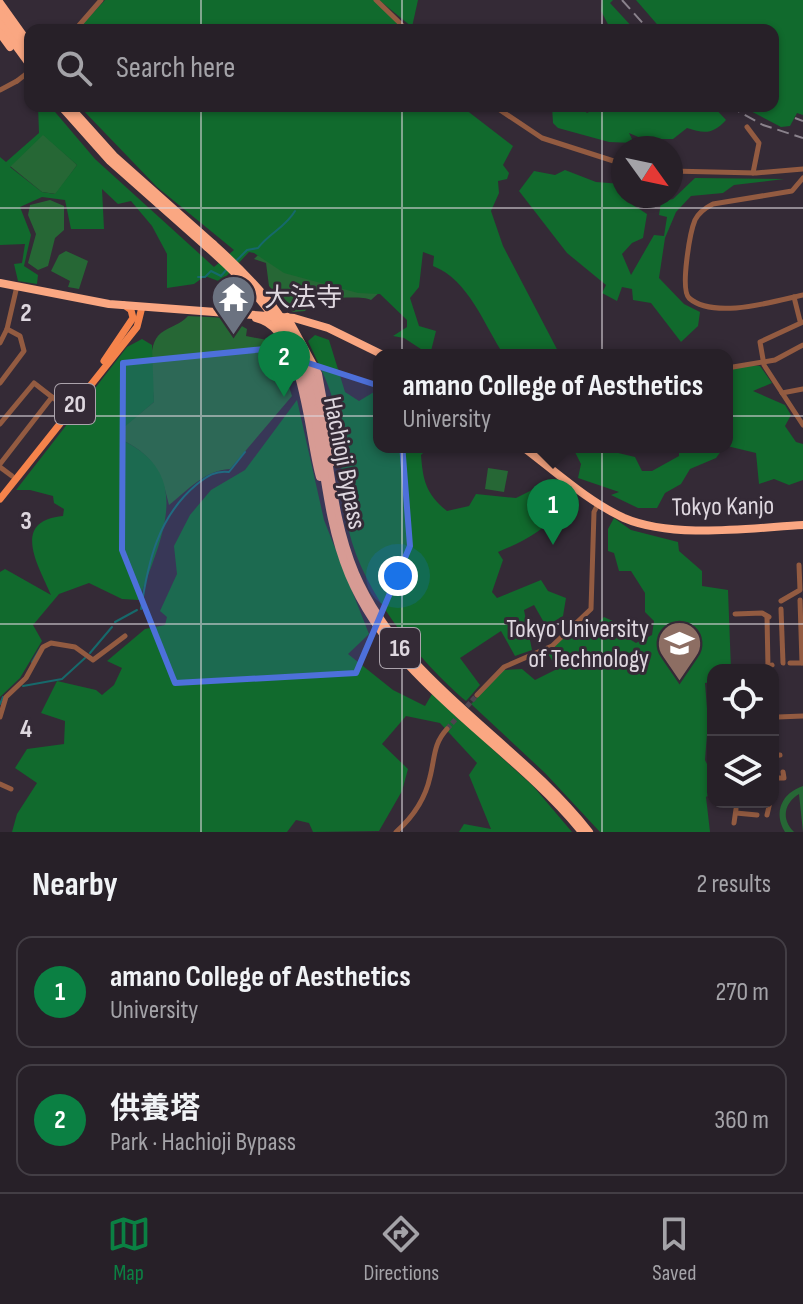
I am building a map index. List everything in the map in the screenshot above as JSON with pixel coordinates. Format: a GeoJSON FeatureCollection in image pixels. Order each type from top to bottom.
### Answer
{"type":"FeatureCollection","features":[{"type":"Feature","properties":{"kind":"highway"},"geometry":{"type":"LineString","coordinates":[[0,3],[24,37]]}},
{"type":"Feature","properties":{"kind":"highway"},"geometry":{"type":"LineString","coordinates":[[0,13],[24,47]]}},
{"type":"Feature","properties":{"kind":"highway"},"geometry":{"type":"LineString","coordinates":[[0,24],[24,57]]}},
{"type":"Feature","properties":{"kind":"highway"},"geometry":{"type":"LineString","coordinates":[[0,34],[24,64]]}},
{"type":"Feature","properties":{"kind":"highway","name":"Hachioji Bypass"},"geometry":{"type":"LineString","coordinates":[[65,112],[110,161],[210,246]]}},
{"type":"Feature","properties":{"kind":"highway","name":"Hachioji Bypass"},"geometry":{"type":"LineString","coordinates":[[76,112],[114,156],[210,246],[272,312],[296,352],[315,401],[334,511],[349,574],[385,638],[419,676],[540,786],[580,830]]}},
{"type":"Feature","properties":{"kind":"highway"},"geometry":{"type":"LineString","coordinates":[[1,281],[124,305],[283,316],[338,332],[373,350]]}},
{"type":"Feature","properties":{"kind":"highway"},"geometry":{"type":"LineString","coordinates":[[245,313],[267,322],[280,335]]}},
{"type":"Feature","properties":{"kind":"highway"},"geometry":{"type":"LineString","coordinates":[[280,335],[277,326],[283,316]]}},
{"type":"Feature","properties":{"kind":"highway","name":"16"},"geometry":{"type":"LineString","coordinates":[[283,316],[301,339],[318,374],[325,400],[334,511]]}},
{"type":"Feature","properties":{"kind":"highway"},"geometry":{"type":"LineString","coordinates":[[301,339],[309,328],[338,332]]}},
{"type":"Feature","properties":{"kind":"highway","name":"16"},"geometry":{"type":"LineString","coordinates":[[280,335],[295,367],[334,511]]}},
{"type":"Feature","properties":{"kind":"highway","name":"Tokyo Kanjo"},"geometry":{"type":"LineString","coordinates":[[531,453],[598,504],[627,519],[663,528],[803,525]]}},
{"type":"Feature","properties":{"kind":"highway","name":"Hachioji Bypass"},"geometry":{"type":"LineString","coordinates":[[334,511],[362,590],[397,644],[544,781],[589,832]]}},
{"type":"Feature","properties":{"kind":"main road","name":"20"},"geometry":{"type":"LineString","coordinates":[[0,499],[133,320],[132,311],[124,305]]}},
{"type":"Feature","properties":{"kind":"main road","name":"20"},"geometry":{"type":"LineString","coordinates":[[104,361],[136,321],[142,307]]}},
{"type":"Feature","properties":{"kind":"main road","name":"20"},"geometry":{"type":"LineString","coordinates":[[0,492],[137,327],[142,307]]}},
{"type":"Feature","properties":{"kind":"street"},"geometry":{"type":"LineString","coordinates":[[80,24],[101,0]]}},
{"type":"Feature","properties":{"kind":"street"},"geometry":{"type":"LineString","coordinates":[[376,0],[401,24]]}},
{"type":"Feature","properties":{"kind":"street"},"geometry":{"type":"LineString","coordinates":[[0,90],[24,76]]}},
{"type":"Feature","properties":{"kind":"street"},"geometry":{"type":"LineString","coordinates":[[503,112],[542,138],[611,160]]}},
{"type":"Feature","properties":{"kind":"street"},"geometry":{"type":"LineString","coordinates":[[747,127],[759,143],[753,173]]}},
{"type":"Feature","properties":{"kind":"street"},"geometry":{"type":"LineString","coordinates":[[683,171],[753,173],[803,169]]}},
{"type":"Feature","properties":{"kind":"street"},"geometry":{"type":"LineString","coordinates":[[803,178],[792,191],[713,204],[702,210],[694,226],[684,285],[688,296],[695,301],[736,309],[803,295]]}},
{"type":"Feature","properties":{"kind":"street"},"geometry":{"type":"LineString","coordinates":[[0,343],[7,329],[17,286]]}},
{"type":"Feature","properties":{"kind":"street"},"geometry":{"type":"LineString","coordinates":[[794,297],[802,322],[772,339],[760,342],[763,362],[803,425]]}},
{"type":"Feature","properties":{"kind":"street"},"geometry":{"type":"LineString","coordinates":[[0,383],[24,351],[20,336],[7,329]]}},
{"type":"Feature","properties":{"kind":"street"},"geometry":{"type":"LineString","coordinates":[[733,367],[788,355],[803,345]]}},
{"type":"Feature","properties":{"kind":"street"},"geometry":{"type":"LineString","coordinates":[[0,424],[32,384],[68,410]]}},
{"type":"Feature","properties":{"kind":"street"},"geometry":{"type":"LineString","coordinates":[[782,393],[803,389]]}},
{"type":"Feature","properties":{"kind":"street"},"geometry":{"type":"LineString","coordinates":[[12,476],[0,465],[52,397]]}},
{"type":"Feature","properties":{"kind":"street"},"geometry":{"type":"LineString","coordinates":[[477,695],[504,667],[552,646],[591,609],[594,512],[598,504]]}},
{"type":"Feature","properties":{"kind":"street"},"geometry":{"type":"LineString","coordinates":[[781,601],[800,590],[799,565]]}},
{"type":"Feature","properties":{"kind":"street"},"geometry":{"type":"LineString","coordinates":[[770,617],[768,667],[802,662],[800,600]]}},
{"type":"Feature","properties":{"kind":"street"},"geometry":{"type":"LineString","coordinates":[[735,614],[762,613],[770,617],[781,613],[787,663]]}},
{"type":"Feature","properties":{"kind":"street"},"geometry":{"type":"LineString","coordinates":[[0,717],[6,697],[26,678],[43,647],[51,643],[75,647],[93,660],[125,636]]}},
{"type":"Feature","properties":{"kind":"street"},"geometry":{"type":"LineString","coordinates":[[779,717],[803,716]]}},
{"type":"Feature","properties":{"kind":"street"},"geometry":{"type":"LineString","coordinates":[[396,832],[420,804],[431,777],[436,744],[447,729]]}},
{"type":"Feature","properties":{"kind":"street"},"geometry":{"type":"LineString","coordinates":[[779,778],[784,778],[783,772]]}},
{"type":"Feature","properties":{"kind":"street"},"geometry":{"type":"LineString","coordinates":[[0,784],[11,789]]}},
{"type":"Feature","properties":{"kind":"street"},"geometry":{"type":"LineString","coordinates":[[734,823],[739,811],[770,815],[770,808]]}},
{"type":"Feature","properties":{"kind":"highlighted area"},"geometry":{"type":"Polygon","coordinates":[[[265,349],[398,392],[410,546],[356,673],[175,683],[122,550],[123,363],[265,349]]]}},
{"type":"Feature","properties":{"kind":"green space"},"geometry":{"type":"Polygon","coordinates":[[[105,0],[374,0],[399,24],[83,24],[105,0]]]}},
{"type":"Feature","properties":{"kind":"green space"},"geometry":{"type":"Polygon","coordinates":[[[379,0],[418,0],[413,24],[408,24],[379,0]]]}},
{"type":"Feature","properties":{"kind":"green space"},"geometry":{"type":"Polygon","coordinates":[[[602,0],[613,0],[610,3],[629,24],[608,24],[601,11],[602,0]]]}},
{"type":"Feature","properties":{"kind":"green space"},"geometry":{"type":"Polygon","coordinates":[[[636,0],[803,0],[803,115],[797,113],[790,126],[781,127],[752,112],[779,112],[779,24],[657,24],[636,0]]]}},
{"type":"Feature","properties":{"kind":"green space"},"geometry":{"type":"Polygon","coordinates":[[[38,112],[55,112],[95,159],[214,267],[234,250],[157,187],[85,112],[469,112],[513,146],[503,165],[509,173],[507,179],[498,181],[499,193],[491,211],[503,246],[557,349],[500,349],[466,292],[446,273],[433,266],[434,256],[423,252],[419,287],[410,298],[419,326],[436,331],[432,349],[421,349],[404,338],[393,336],[407,327],[407,320],[380,294],[358,293],[284,273],[254,253],[249,252],[221,282],[205,276],[194,284],[167,288],[167,254],[152,226],[131,201],[118,204],[102,189],[104,229],[71,229],[65,200],[42,197],[20,207],[31,235],[24,266],[38,275],[37,284],[18,281],[14,264],[22,263],[25,244],[0,245],[0,157],[6,162],[39,133],[38,112]],[[43,135],[10,167],[42,192],[55,194],[77,165],[43,135]]]}},
{"type":"Feature","properties":{"kind":"green space"},"geometry":{"type":"Polygon","coordinates":[[[552,112],[719,112],[726,120],[708,132],[687,128],[677,136],[636,136],[629,133],[630,136],[611,136],[611,142],[558,128],[553,123],[552,112]]]}},
{"type":"Feature","properties":{"kind":"green space"},"geometry":{"type":"Polygon","coordinates":[[[43,134],[77,165],[56,194],[42,192],[10,166],[43,134]]]}},
{"type":"Feature","properties":{"kind":"green space"},"geometry":{"type":"Polygon","coordinates":[[[565,170],[596,182],[611,183],[611,208],[638,208],[647,214],[643,238],[632,243],[622,254],[631,275],[654,235],[664,236],[667,217],[659,215],[660,208],[680,208],[665,238],[659,278],[684,304],[700,312],[698,326],[681,342],[651,303],[633,300],[632,289],[622,287],[617,301],[602,293],[606,285],[567,253],[519,191],[534,171],[555,175],[565,170]]]}},
{"type":"Feature","properties":{"kind":"green space"},"geometry":{"type":"Polygon","coordinates":[[[695,178],[784,179],[734,185],[723,193],[691,196],[683,205],[683,189],[695,178]]]}},
{"type":"Feature","properties":{"kind":"green space"},"geometry":{"type":"Polygon","coordinates":[[[50,200],[64,206],[64,230],[55,238],[48,266],[38,270],[28,263],[36,234],[28,215],[30,205],[50,200]]]}},
{"type":"Feature","properties":{"kind":"green space"},"geometry":{"type":"Polygon","coordinates":[[[269,244],[391,282],[371,300],[353,297],[315,299],[305,311],[293,312],[269,286],[266,263],[254,259],[269,244]]]}},
{"type":"Feature","properties":{"kind":"green space"},"geometry":{"type":"Polygon","coordinates":[[[66,251],[88,261],[79,289],[68,287],[70,281],[51,271],[59,255],[66,251]]]}},
{"type":"Feature","properties":{"kind":"green space"},"geometry":{"type":"Polygon","coordinates":[[[188,316],[228,318],[247,329],[246,336],[267,340],[278,353],[292,396],[230,469],[205,477],[169,505],[155,467],[143,453],[124,441],[121,429],[154,402],[151,355],[156,339],[188,316]]]}},
{"type":"Feature","properties":{"kind":"green space"},"geometry":{"type":"Polygon","coordinates":[[[315,335],[329,340],[345,392],[359,401],[373,393],[373,453],[423,453],[425,480],[430,493],[447,511],[469,506],[476,494],[516,498],[544,484],[558,490],[563,483],[572,490],[551,521],[522,541],[498,552],[503,560],[492,592],[497,598],[541,580],[548,591],[566,598],[563,616],[546,626],[534,605],[524,610],[532,650],[515,656],[501,631],[460,658],[480,685],[466,701],[430,666],[395,624],[356,554],[346,515],[336,413],[327,382],[308,341],[315,335]]]}},
{"type":"Feature","properties":{"kind":"green space"},"geometry":{"type":"Polygon","coordinates":[[[142,339],[152,345],[154,402],[122,429],[124,441],[146,456],[160,473],[166,492],[166,512],[162,534],[139,600],[122,599],[89,583],[59,594],[33,625],[42,641],[20,678],[0,697],[0,572],[5,569],[51,595],[36,559],[33,536],[37,527],[47,520],[63,516],[64,509],[54,503],[53,496],[16,490],[127,347],[142,339]]]}},
{"type":"Feature","properties":{"kind":"green space"},"geometry":{"type":"Polygon","coordinates":[[[747,365],[760,366],[772,383],[753,391],[785,405],[791,415],[785,426],[796,442],[803,444],[803,480],[789,485],[774,479],[759,484],[756,453],[733,447],[733,369],[747,365]]]}},
{"type":"Feature","properties":{"kind":"green space"},"geometry":{"type":"Polygon","coordinates":[[[297,400],[324,520],[369,634],[348,654],[393,690],[425,706],[432,694],[533,786],[572,832],[459,832],[464,824],[491,829],[469,775],[477,763],[440,723],[406,716],[382,744],[408,769],[402,791],[379,831],[313,832],[309,823],[296,820],[287,832],[12,832],[17,814],[37,783],[15,768],[27,749],[64,744],[65,721],[41,713],[57,681],[96,690],[102,695],[114,685],[122,668],[107,661],[145,629],[165,625],[167,617],[160,611],[177,574],[174,546],[190,515],[211,490],[245,470],[297,400]]]}},
{"type":"Feature","properties":{"kind":"green space"},"geometry":{"type":"Polygon","coordinates":[[[576,453],[618,453],[635,457],[642,471],[652,471],[679,456],[679,453],[720,453],[716,458],[690,469],[681,484],[665,493],[657,508],[638,508],[611,495],[619,492],[578,478],[581,464],[576,453]]]}},
{"type":"Feature","properties":{"kind":"green space"},"geometry":{"type":"Polygon","coordinates":[[[488,468],[508,471],[504,492],[485,489],[488,468]]]}},
{"type":"Feature","properties":{"kind":"green space"},"geometry":{"type":"Polygon","coordinates":[[[614,518],[631,530],[678,542],[679,551],[702,571],[702,586],[728,590],[731,664],[707,664],[705,683],[706,797],[710,832],[600,832],[545,773],[471,704],[504,670],[522,669],[535,680],[557,669],[547,652],[565,637],[568,640],[585,626],[592,628],[604,617],[617,623],[616,631],[636,643],[652,635],[654,621],[645,612],[645,593],[631,571],[619,571],[614,553],[608,551],[608,529],[614,518]]]}},
{"type":"Feature","properties":{"kind":"green space"},"geometry":{"type":"Polygon","coordinates":[[[803,786],[803,832],[799,794],[790,802],[786,812],[787,822],[794,832],[785,832],[780,817],[782,804],[790,793],[803,786]]]}},
{"type":"Feature","properties":{"kind":"waterway"},"geometry":{"type":"LineString","coordinates":[[235,262],[247,250],[258,248],[295,211]]}},
{"type":"Feature","properties":{"kind":"waterway"},"geometry":{"type":"LineString","coordinates":[[198,277],[205,277],[211,271],[221,276],[227,269]]}},
{"type":"Feature","properties":{"kind":"waterway"},"geometry":{"type":"LineString","coordinates":[[141,609],[151,558],[172,511],[204,479],[212,474],[229,472],[245,452]]}},
{"type":"Feature","properties":{"kind":"waterway"},"geometry":{"type":"LineString","coordinates":[[115,622],[137,610]]}},
{"type":"Feature","properties":{"kind":"waterway"},"geometry":{"type":"LineString","coordinates":[[90,653],[112,627]]}},
{"type":"Feature","properties":{"kind":"waterway"},"geometry":{"type":"LineString","coordinates":[[32,662],[41,647]]}},
{"type":"Feature","properties":{"kind":"waterway"},"geometry":{"type":"LineString","coordinates":[[23,686],[62,679],[85,658]]}},
{"type":"Feature","properties":{"kind":"waterway"},"geometry":{"type":"LineString","coordinates":[[0,704],[3,697]]}},
{"type":"Feature","properties":{"kind":"tunnel"},"geometry":{"type":"LineString","coordinates":[[447,729],[477,695]]}},
{"type":"Feature","properties":{"kind":"railway"},"geometry":{"type":"LineString","coordinates":[[622,0],[644,24]]}},
{"type":"Feature","properties":{"kind":"railway"},"geometry":{"type":"LineString","coordinates":[[740,112],[763,125],[803,138]]}},
{"type":"Feature","properties":{"kind":"railway"},"geometry":{"type":"LineString","coordinates":[[795,118],[803,121]]}},
{"type":"Feature","properties":{"kind":"place","name":"大法寺"},"geometry":{"type":"Point","coordinates":[233,337]}},
{"type":"Feature","properties":{"kind":"place","name":"供養塔"},"geometry":{"type":"Point","coordinates":[284,397]}},
{"type":"Feature","properties":{"kind":"place","name":"amano College of Aesthetics"},"geometry":{"type":"Point","coordinates":[553,545]}},
{"type":"Feature","properties":{"kind":"place","name":"Tokyo University of Technology"},"geometry":{"type":"Point","coordinates":[680,683]}}]}
